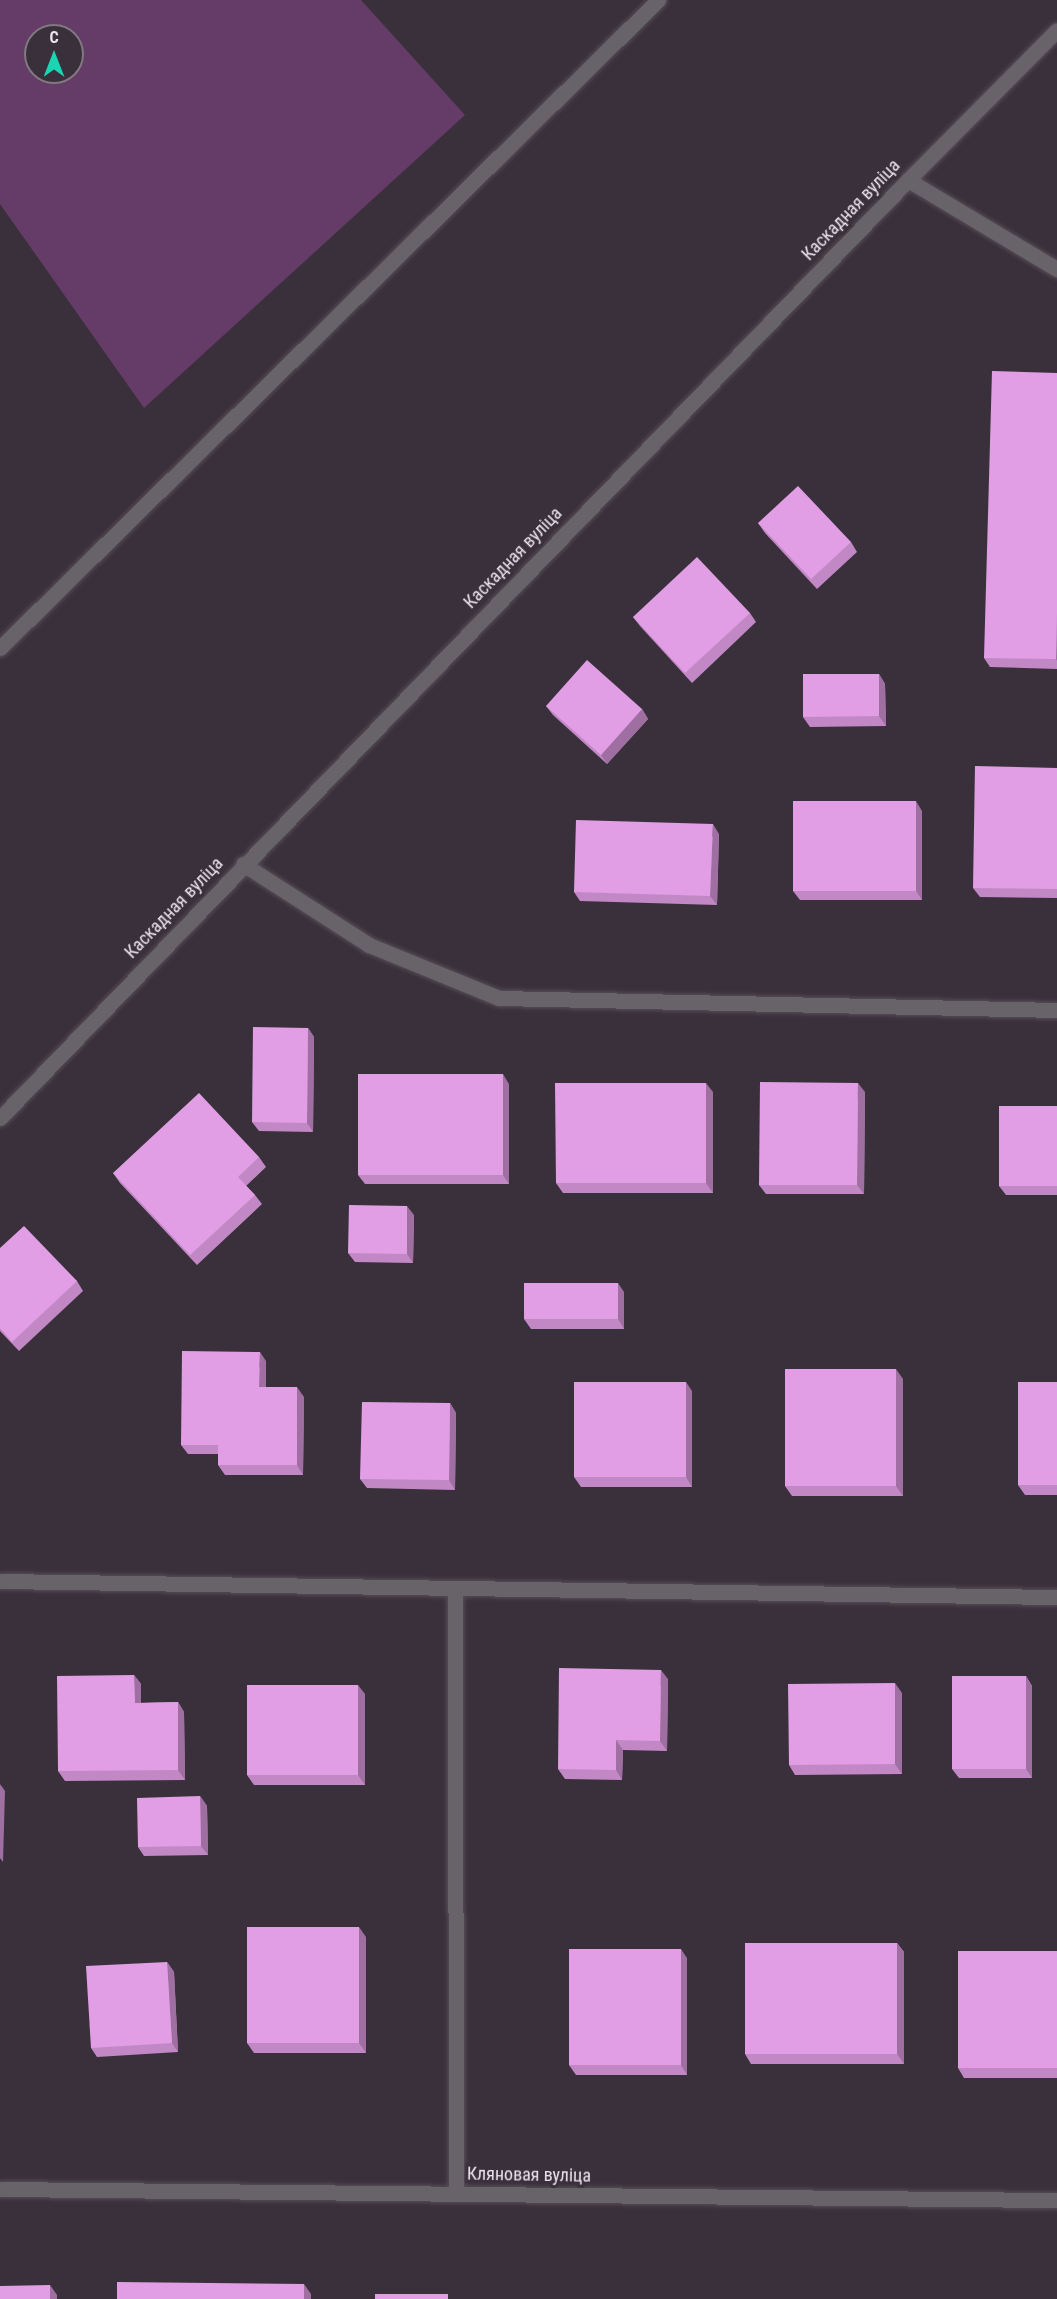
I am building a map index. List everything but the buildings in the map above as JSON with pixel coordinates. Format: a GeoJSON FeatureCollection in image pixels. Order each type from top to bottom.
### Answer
{"type":"FeatureCollection","features":[{"type":"Feature","properties":{"kind":"street"},"geometry":{"type":"LineString","coordinates":[[0,648],[658,0]]}},
{"type":"Feature","properties":{"kind":"street","name":"Каскадная вуліца"},"geometry":{"type":"LineString","coordinates":[[0,1118],[243,864],[908,180],[1057,30]]}},
{"type":"Feature","properties":{"kind":"street"},"geometry":{"type":"LineString","coordinates":[[908,180],[1057,269]]}},
{"type":"Feature","properties":{"kind":"street"},"geometry":{"type":"LineString","coordinates":[[243,864],[369,945],[499,998],[1057,1010]]}},
{"type":"Feature","properties":{"kind":"street"},"geometry":{"type":"LineString","coordinates":[[0,1581],[1057,1597]]}},
{"type":"Feature","properties":{"kind":"street"},"geometry":{"type":"LineString","coordinates":[[455,1588],[456,2193]]}},
{"type":"Feature","properties":{"kind":"street","name":"Кляновая вуліца"},"geometry":{"type":"LineString","coordinates":[[0,2189],[1057,2200]]}},
{"type":"Feature","properties":{"kind":"shaded area"},"geometry":{"type":"Polygon","coordinates":[[[0,0],[361,0],[465,115],[144,408],[0,204],[0,0]]]}}]}
